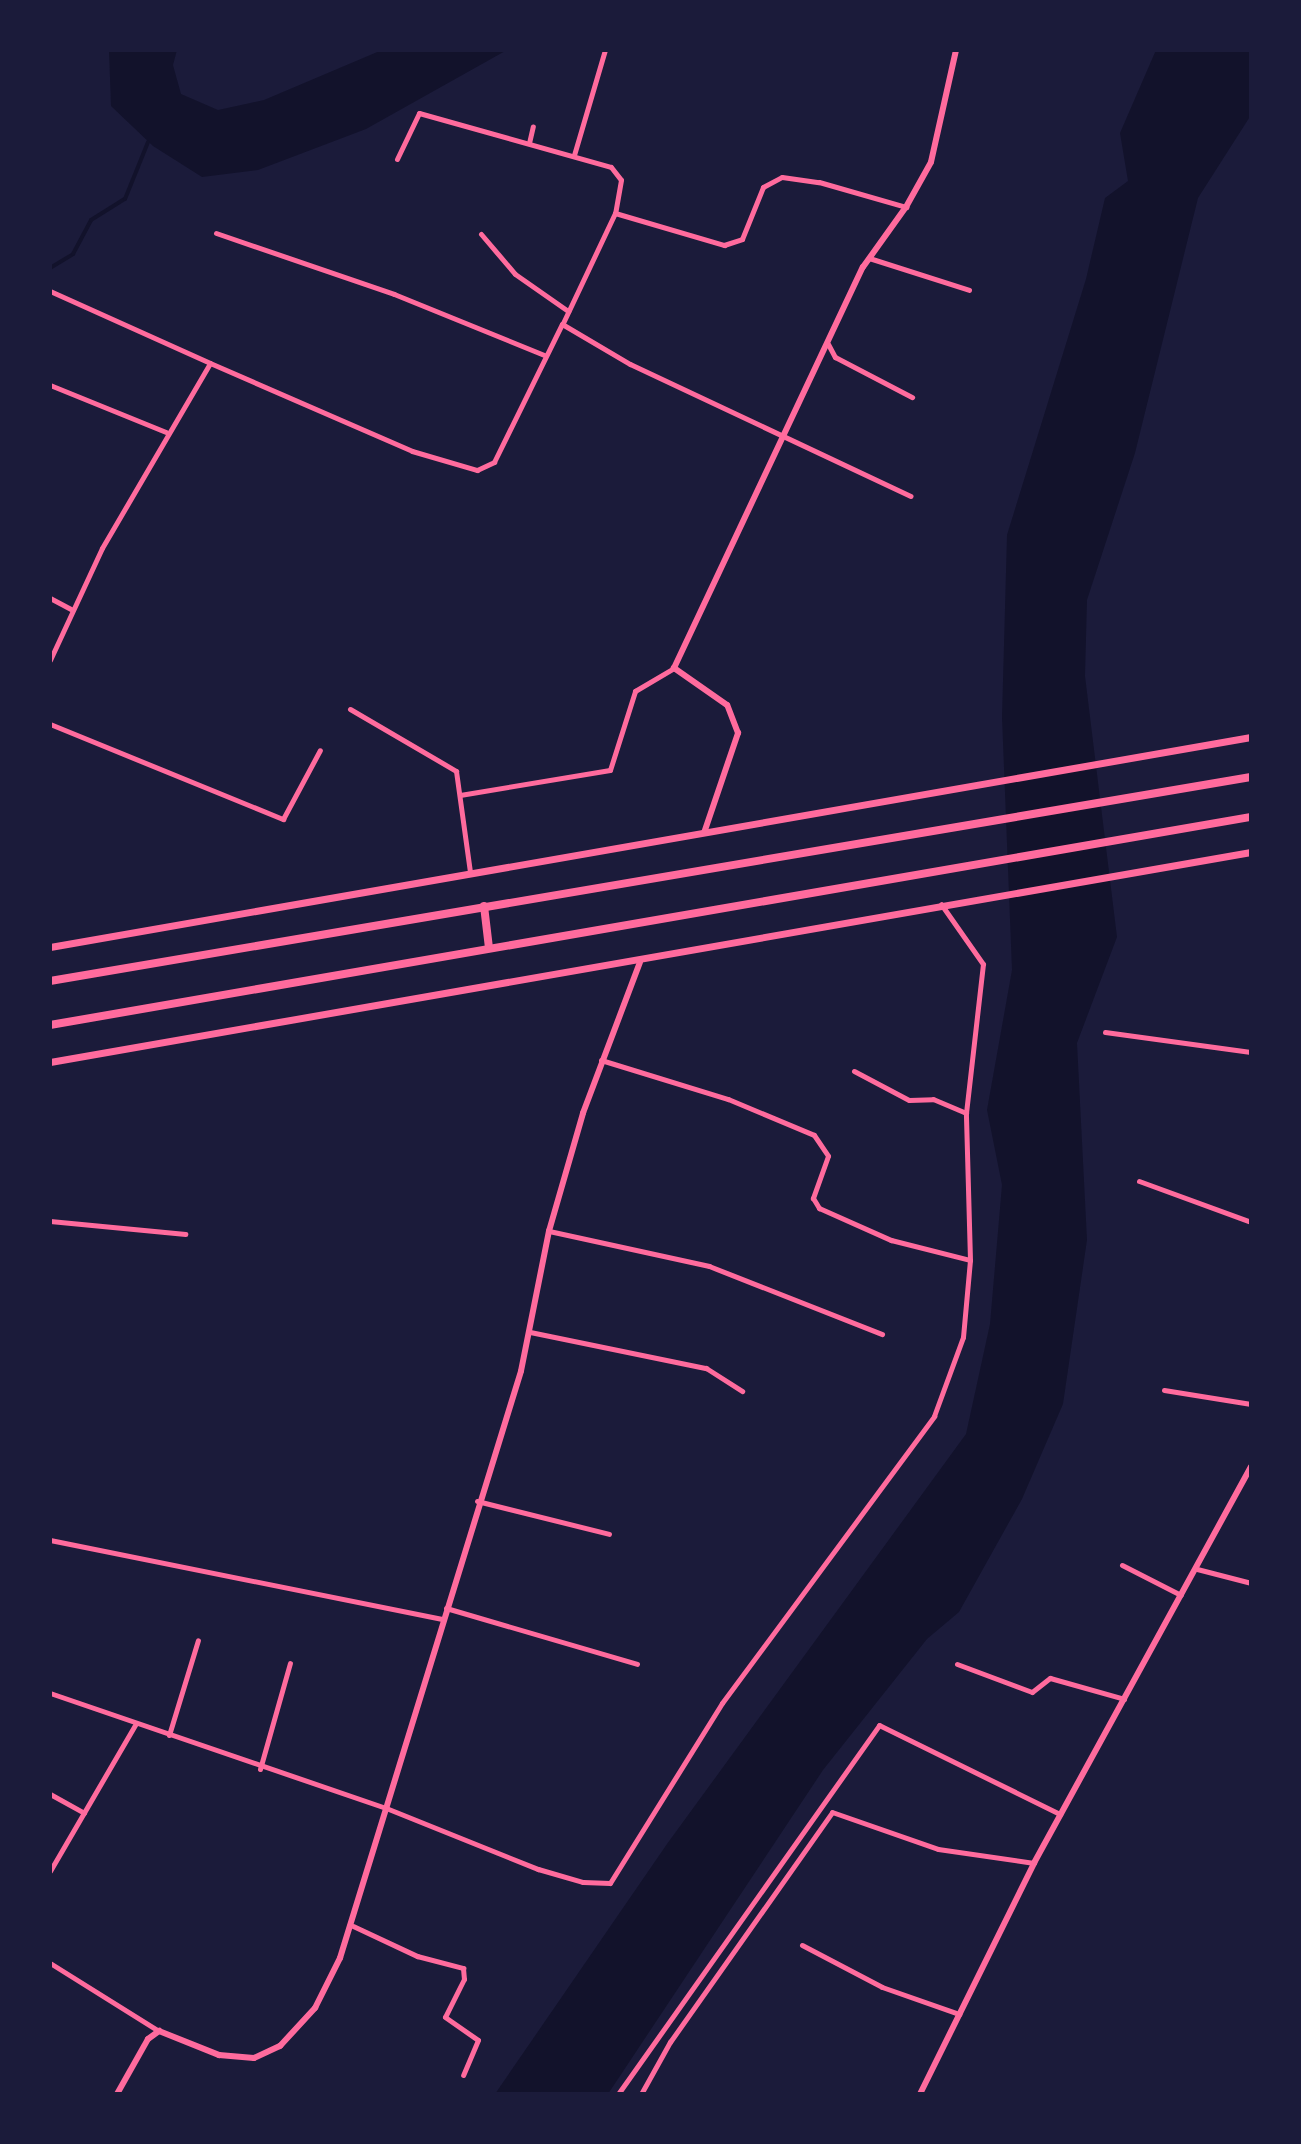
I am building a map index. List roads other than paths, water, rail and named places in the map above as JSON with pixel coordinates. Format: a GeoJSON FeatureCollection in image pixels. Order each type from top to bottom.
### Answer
{"type":"FeatureCollection","features":[{"type":"Feature","properties":{"kind":"main road"},"geometry":{"type":"LineString","coordinates":[[50,947],[704,833],[932,789],[1251,737]]}},
{"type":"Feature","properties":{"kind":"main road"},"geometry":{"type":"LineString","coordinates":[[50,981],[1251,777]]}},
{"type":"Feature","properties":{"kind":"main road"},"geometry":{"type":"LineString","coordinates":[[50,1025],[1251,817]]}},
{"type":"Feature","properties":{"kind":"main road"},"geometry":{"type":"LineString","coordinates":[[50,1062],[488,982],[640,962],[945,903],[1251,852]]}},
{"type":"Feature","properties":{"kind":"main road"},"geometry":{"type":"LineString","coordinates":[[484,906],[489,948]]}},
{"type":"Feature","properties":{"kind":"street"},"geometry":{"type":"LineString","coordinates":[[574,155],[605,50]]}},
{"type":"Feature","properties":{"kind":"street"},"geometry":{"type":"LineString","coordinates":[[460,795],[610,770],[635,691],[674,668],[869,258],[906,207],[931,162],[956,50]]}},
{"type":"Feature","properties":{"kind":"street"},"geometry":{"type":"LineString","coordinates":[[50,291],[412,451],[477,470],[494,462],[615,213],[621,180],[611,167],[419,113],[397,159]]}},
{"type":"Feature","properties":{"kind":"street"},"geometry":{"type":"LineString","coordinates":[[529,143],[533,126]]}},
{"type":"Feature","properties":{"kind":"street"},"geometry":{"type":"LineString","coordinates":[[615,213],[724,245],[742,239],[763,187],[782,177],[819,182],[906,207]]}},
{"type":"Feature","properties":{"kind":"street"},"geometry":{"type":"LineString","coordinates":[[216,233],[394,294],[544,355]]}},
{"type":"Feature","properties":{"kind":"street"},"geometry":{"type":"LineString","coordinates":[[481,234],[515,274],[568,311]]}},
{"type":"Feature","properties":{"kind":"street"},"geometry":{"type":"LineString","coordinates":[[869,258],[969,290]]}},
{"type":"Feature","properties":{"kind":"street"},"geometry":{"type":"LineString","coordinates":[[562,324],[630,364],[911,496]]}},
{"type":"Feature","properties":{"kind":"street"},"geometry":{"type":"LineString","coordinates":[[828,340],[828,352],[835,357],[912,397]]}},
{"type":"Feature","properties":{"kind":"street"},"geometry":{"type":"LineString","coordinates":[[50,660],[71,609],[166,432],[210,363]]}},
{"type":"Feature","properties":{"kind":"street"},"geometry":{"type":"LineString","coordinates":[[50,385],[166,432]]}},
{"type":"Feature","properties":{"kind":"street"},"geometry":{"type":"LineString","coordinates":[[50,598],[71,609]]}},
{"type":"Feature","properties":{"kind":"street"},"geometry":{"type":"LineString","coordinates":[[674,668],[727,705],[738,733],[704,833]]}},
{"type":"Feature","properties":{"kind":"street"},"geometry":{"type":"LineString","coordinates":[[350,709],[456,771],[470,872]]}},
{"type":"Feature","properties":{"kind":"street"},"geometry":{"type":"LineString","coordinates":[[50,724],[283,819],[320,750]]}},
{"type":"Feature","properties":{"kind":"street"},"geometry":{"type":"LineString","coordinates":[[50,1693],[260,1769],[386,1808],[538,1869],[583,1882],[610,1883],[722,1703],[934,1416],[963,1337],[970,1260],[966,1113],[983,964],[945,903]]}},
{"type":"Feature","properties":{"kind":"street"},"geometry":{"type":"LineString","coordinates":[[50,1963],[159,2031],[219,2055],[254,2058],[280,2046],[315,2008],[353,1926],[477,1501],[530,1332],[549,1231],[601,1060],[640,962]]}},
{"type":"Feature","properties":{"kind":"street"},"geometry":{"type":"LineString","coordinates":[[1105,1032],[1251,1052]]}},
{"type":"Feature","properties":{"kind":"street"},"geometry":{"type":"LineString","coordinates":[[601,1060],[728,1099],[814,1135],[828,1156],[813,1198],[819,1208],[891,1240],[970,1260]]}},
{"type":"Feature","properties":{"kind":"street"},"geometry":{"type":"LineString","coordinates":[[854,1071],[909,1100],[933,1099],[966,1113]]}},
{"type":"Feature","properties":{"kind":"street"},"geometry":{"type":"LineString","coordinates":[[1139,1181],[1251,1222]]}},
{"type":"Feature","properties":{"kind":"street"},"geometry":{"type":"LineString","coordinates":[[50,1221],[185,1234]]}},
{"type":"Feature","properties":{"kind":"street"},"geometry":{"type":"LineString","coordinates":[[549,1231],[709,1266],[882,1334]]}},
{"type":"Feature","properties":{"kind":"street"},"geometry":{"type":"LineString","coordinates":[[530,1332],[706,1368],[742,1391]]}},
{"type":"Feature","properties":{"kind":"street"},"geometry":{"type":"LineString","coordinates":[[1164,1390],[1251,1404]]}},
{"type":"Feature","properties":{"kind":"street"},"geometry":{"type":"LineString","coordinates":[[920,2094],[1034,1863],[1251,1467]]}},
{"type":"Feature","properties":{"kind":"street"},"geometry":{"type":"LineString","coordinates":[[477,1501],[609,1534]]}},
{"type":"Feature","properties":{"kind":"street"},"geometry":{"type":"LineString","coordinates":[[50,1540],[442,1619]]}},
{"type":"Feature","properties":{"kind":"street"},"geometry":{"type":"LineString","coordinates":[[1122,1565],[1182,1595]]}},
{"type":"Feature","properties":{"kind":"street"},"geometry":{"type":"LineString","coordinates":[[1197,1569],[1251,1583]]}},
{"type":"Feature","properties":{"kind":"street"},"geometry":{"type":"LineString","coordinates":[[446,1608],[637,1664]]}},
{"type":"Feature","properties":{"kind":"street"},"geometry":{"type":"LineString","coordinates":[[169,1735],[198,1640]]}},
{"type":"Feature","properties":{"kind":"street"},"geometry":{"type":"LineString","coordinates":[[260,1769],[290,1663]]}},
{"type":"Feature","properties":{"kind":"street"},"geometry":{"type":"LineString","coordinates":[[957,1664],[1032,1692],[1050,1678],[1124,1699]]}},
{"type":"Feature","properties":{"kind":"street"},"geometry":{"type":"LineString","coordinates":[[50,1871],[136,1723]]}},
{"type":"Feature","properties":{"kind":"street"},"geometry":{"type":"LineString","coordinates":[[618,2094],[879,1725],[1060,1814]]}},
{"type":"Feature","properties":{"kind":"street"},"geometry":{"type":"LineString","coordinates":[[50,1794],[84,1813]]}},
{"type":"Feature","properties":{"kind":"street"},"geometry":{"type":"LineString","coordinates":[[641,2094],[670,2042],[832,1812],[938,1849],[1034,1863]]}},
{"type":"Feature","properties":{"kind":"street"},"geometry":{"type":"LineString","coordinates":[[353,1926],[417,1956],[463,1968],[464,1979],[445,2017],[478,2040],[463,2075]]}},
{"type":"Feature","properties":{"kind":"street"},"geometry":{"type":"LineString","coordinates":[[802,1945],[882,1987],[959,2014]]}},
{"type":"Feature","properties":{"kind":"street"},"geometry":{"type":"LineString","coordinates":[[117,2094],[148,2039],[159,2031]]}},
{"type":"Feature","properties":{"kind":"waterway"},"geometry":{"type":"LineString","coordinates":[[50,268],[73,254],[91,220],[125,199],[148,142]]}}]}
